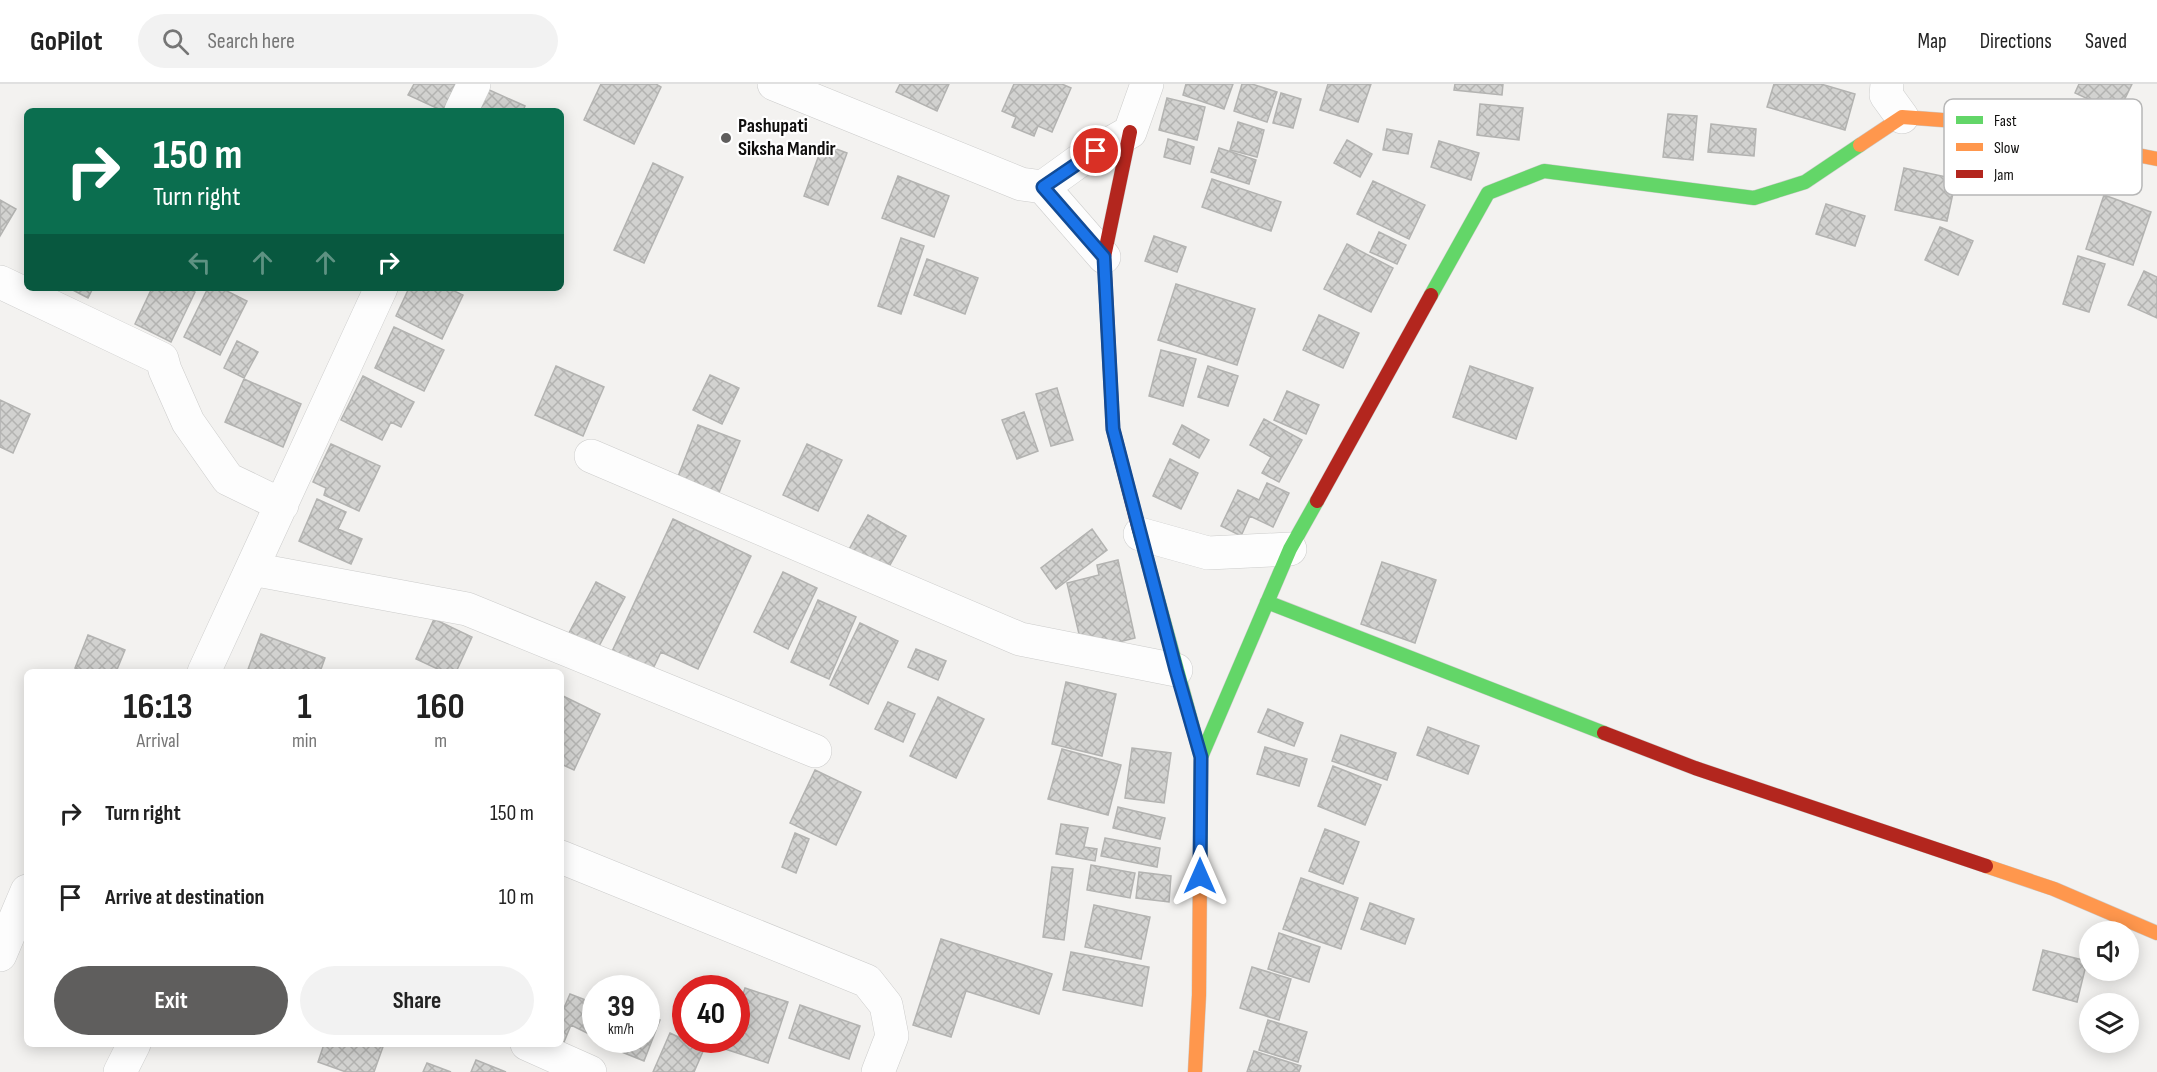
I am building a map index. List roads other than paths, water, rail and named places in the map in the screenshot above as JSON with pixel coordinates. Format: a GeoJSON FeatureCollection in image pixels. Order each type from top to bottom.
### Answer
{"type":"FeatureCollection","features":[{"type":"Feature","properties":{"kind":"street"},"geometry":{"type":"LineString","coordinates":[[462,108],[474,84]]}},
{"type":"Feature","properties":{"kind":"street"},"geometry":{"type":"LineString","coordinates":[[774,84],[1022,184],[1043,187],[1104,257]]}},
{"type":"Feature","properties":{"kind":"street"},"geometry":{"type":"LineString","coordinates":[[1147,84],[1130,132],[1104,257],[1113,429],[1201,757],[1199,994],[1195,1072]]}},
{"type":"Feature","properties":{"kind":"street"},"geometry":{"type":"LineString","coordinates":[[1887,84],[1886,95],[1902,117]]}},
{"type":"Feature","properties":{"kind":"street"},"geometry":{"type":"LineString","coordinates":[[1201,757],[1290,549],[1488,193],[1544,171],[1754,198],[1805,182],[1902,117],[1944,120]]}},
{"type":"Feature","properties":{"kind":"street"},"geometry":{"type":"LineString","coordinates":[[1043,187],[1079,161],[1130,132]]}},
{"type":"Feature","properties":{"kind":"street"},"geometry":{"type":"LineString","coordinates":[[2142,156],[2157,159]]}},
{"type":"Feature","properties":{"kind":"street"},"geometry":{"type":"LineString","coordinates":[[0,282],[162,359],[188,422],[228,479],[282,505]]}},
{"type":"Feature","properties":{"kind":"street"},"geometry":{"type":"LineString","coordinates":[[205,669],[380,291]]}},
{"type":"Feature","properties":{"kind":"street"},"geometry":{"type":"LineString","coordinates":[[591,456],[1020,639],[1176,670]]}},
{"type":"Feature","properties":{"kind":"street"},"geometry":{"type":"LineString","coordinates":[[1140,534],[1208,553],[1290,549]]}},
{"type":"Feature","properties":{"kind":"street"},"geometry":{"type":"LineString","coordinates":[[252,569],[467,609],[815,751]]}},
{"type":"Feature","properties":{"kind":"street"},"geometry":{"type":"LineString","coordinates":[[1267,602],[1695,768],[2054,889],[2157,933]]}},
{"type":"Feature","properties":{"kind":"street"},"geometry":{"type":"LineString","coordinates":[[564,858],[867,981],[886,1005],[892,1036],[878,1072]]}},
{"type":"Feature","properties":{"kind":"street"},"geometry":{"type":"LineString","coordinates":[[0,955],[24,898]]}},
{"type":"Feature","properties":{"kind":"street"},"geometry":{"type":"LineString","coordinates":[[120,1072],[132,1047]]}},
{"type":"Feature","properties":{"kind":"street"},"geometry":{"type":"LineString","coordinates":[[534,1047],[590,1072]]}},
{"type":"Feature","properties":{"kind":"place","name":"Pashupati Siksha Mandir"},"geometry":{"type":"Point","coordinates":[726,138]}}]}
